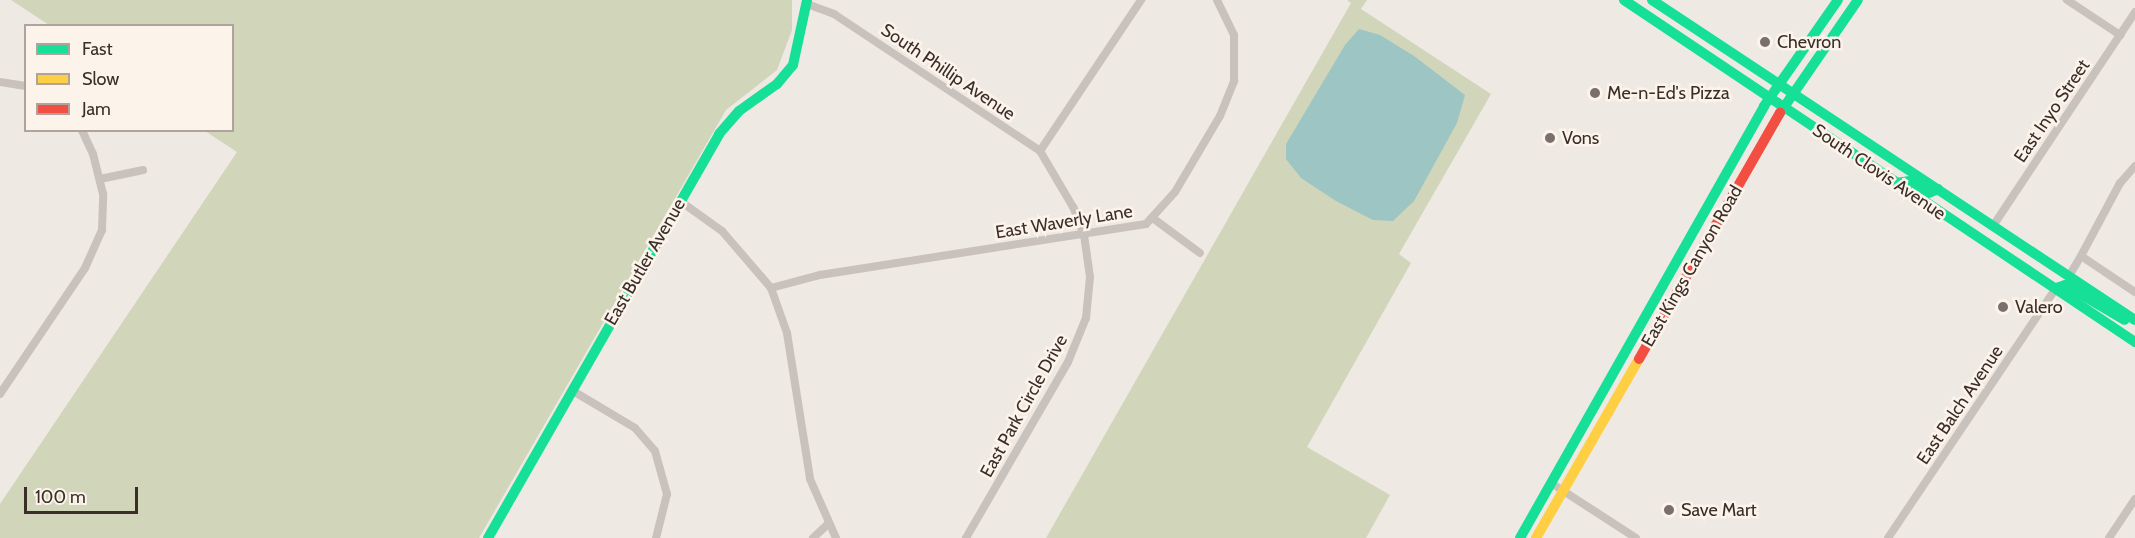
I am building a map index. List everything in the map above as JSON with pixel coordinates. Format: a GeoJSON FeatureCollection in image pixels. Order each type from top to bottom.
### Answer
{"type":"FeatureCollection","features":[{"type":"Feature","properties":{"kind":"main road","name":"South Clovis Avenue"},"geometry":{"type":"LineString","coordinates":[[1624,0],[2135,342]]}},
{"type":"Feature","properties":{"kind":"main road","name":"South Clovis Avenue"},"geometry":{"type":"LineString","coordinates":[[1652,0],[2134,320]]}},
{"type":"Feature","properties":{"kind":"main road","name":"East Kings Canyon Road"},"geometry":{"type":"LineString","coordinates":[[1520,538],[1770,97],[1838,0]]}},
{"type":"Feature","properties":{"kind":"main road","name":"East Kings Canyon Road"},"geometry":{"type":"LineString","coordinates":[[1536,538],[1784,107],[1858,0]]}},
{"type":"Feature","properties":{"kind":"main road","name":"East Butler Avenue"},"geometry":{"type":"LineString","coordinates":[[488,538],[680,201],[727,123],[777,84],[793,64],[807,2]]}},
{"type":"Feature","properties":{"kind":"main road"},"geometry":{"type":"LineString","coordinates":[[1897,183],[1910,181],[1929,193],[1938,189]]}},
{"type":"Feature","properties":{"kind":"main road"},"geometry":{"type":"LineString","coordinates":[[1940,213],[1956,214],[1982,228],[1994,226]]}},
{"type":"Feature","properties":{"kind":"main road"},"geometry":{"type":"LineString","coordinates":[[1638,359],[1636,349],[1672,284],[1669,276]]}},
{"type":"Feature","properties":{"kind":"main road"},"geometry":{"type":"LineString","coordinates":[[2056,288],[2065,285],[2117,318],[2134,320]]}},
{"type":"Feature","properties":{"kind":"street"},"geometry":{"type":"LineString","coordinates":[[1040,152],[1141,0]]}},
{"type":"Feature","properties":{"kind":"street","name":"East Waverly Lane"},"geometry":{"type":"LineString","coordinates":[[771,288],[820,275],[1136,228],[1154,219],[1168,203],[1220,116],[1234,81],[1234,35],[1217,0]]}},
{"type":"Feature","properties":{"kind":"street"},"geometry":{"type":"LineString","coordinates":[[2067,0],[2120,35]]}},
{"type":"Feature","properties":{"kind":"street","name":"South Phillip Avenue"},"geometry":{"type":"LineString","coordinates":[[807,2],[834,14],[1040,152]]}},
{"type":"Feature","properties":{"kind":"street","name":"East Inyo Street"},"geometry":{"type":"LineString","coordinates":[[1994,226],[2135,12]]}},
{"type":"Feature","properties":{"kind":"street"},"geometry":{"type":"LineString","coordinates":[[0,82],[24,86]]}},
{"type":"Feature","properties":{"kind":"street"},"geometry":{"type":"LineString","coordinates":[[0,394],[94,249],[104,209],[100,179],[82,132]]}},
{"type":"Feature","properties":{"kind":"street","name":"East Park Circle Drive"},"geometry":{"type":"LineString","coordinates":[[966,538],[1078,341],[1089,299],[1084,235],[1073,207],[1040,152]]}},
{"type":"Feature","properties":{"kind":"street"},"geometry":{"type":"LineString","coordinates":[[2069,276],[2120,183],[2135,166]]}},
{"type":"Feature","properties":{"kind":"street"},"geometry":{"type":"LineString","coordinates":[[100,179],[143,171]]}},
{"type":"Feature","properties":{"kind":"street"},"geometry":{"type":"LineString","coordinates":[[680,201],[722,231],[771,288],[787,333],[806,462],[828,524],[836,538]]}},
{"type":"Feature","properties":{"kind":"street"},"geometry":{"type":"LineString","coordinates":[[1154,219],[1200,253]]}},
{"type":"Feature","properties":{"kind":"street"},"geometry":{"type":"LineString","coordinates":[[2081,256],[2135,292]]}},
{"type":"Feature","properties":{"kind":"street","name":"East Balch Avenue"},"geometry":{"type":"LineString","coordinates":[[1888,538],[2056,288]]}},
{"type":"Feature","properties":{"kind":"street"},"geometry":{"type":"LineString","coordinates":[[573,391],[635,428],[655,451],[667,494],[656,538]]}},
{"type":"Feature","properties":{"kind":"street"},"geometry":{"type":"LineString","coordinates":[[1551,483],[1636,538]]}},
{"type":"Feature","properties":{"kind":"street"},"geometry":{"type":"LineString","coordinates":[[2109,538],[2135,499]]}},
{"type":"Feature","properties":{"kind":"street"},"geometry":{"type":"LineString","coordinates":[[813,538],[828,524]]}},
{"type":"Feature","properties":{"kind":"green space"},"geometry":{"type":"Polygon","coordinates":[[[11,0],[792,0],[792,30],[777,70],[726,110],[479,538],[0,538],[0,504],[237,152],[207,132],[234,132],[234,24],[47,24],[11,0]]]}},
{"type":"Feature","properties":{"kind":"green space"},"geometry":{"type":"Polygon","coordinates":[[[1347,0],[1367,0],[1361,9],[1491,94],[1399,254],[1411,263],[1307,447],[1390,495],[1366,538],[1046,538],[1351,3],[1347,0]]]}},
{"type":"Feature","properties":{"kind":"water"},"geometry":{"type":"Polygon","coordinates":[[[1359,29],[1380,35],[1414,56],[1465,95],[1457,123],[1414,201],[1393,221],[1373,220],[1336,201],[1301,178],[1286,159],[1286,144],[1345,45],[1359,29]]]}},
{"type":"Feature","properties":{"kind":"traffic: fast"},"geometry":{"type":"LineString","coordinates":[[488,538],[719,134],[739,111],[777,84],[793,65],[807,0]]}},
{"type":"Feature","properties":{"kind":"traffic: fast"},"geometry":{"type":"LineString","coordinates":[[1624,0],[2135,342]]}},
{"type":"Feature","properties":{"kind":"traffic: fast"},"geometry":{"type":"LineString","coordinates":[[1652,0],[2135,320]]}},
{"type":"Feature","properties":{"kind":"traffic: fast"},"geometry":{"type":"LineString","coordinates":[[1520,538],[1764,106],[1838,0]]}},
{"type":"Feature","properties":{"kind":"traffic: fast"},"geometry":{"type":"LineString","coordinates":[[1780,113],[1858,0]]}},
{"type":"Feature","properties":{"kind":"traffic: fast"},"geometry":{"type":"LineString","coordinates":[[1897,183],[1910,181],[1929,193],[1938,189]]}},
{"type":"Feature","properties":{"kind":"traffic: fast"},"geometry":{"type":"LineString","coordinates":[[2056,288],[2065,285],[2125,320]]}},
{"type":"Feature","properties":{"kind":"traffic: slow"},"geometry":{"type":"LineString","coordinates":[[1536,538],[1639,359]]}},
{"type":"Feature","properties":{"kind":"traffic: jam"},"geometry":{"type":"LineString","coordinates":[[1639,359],[1780,113]]}},
{"type":"Feature","properties":{"kind":"place","name":"Chevron"},"geometry":{"type":"Point","coordinates":[1765,42]}},
{"type":"Feature","properties":{"kind":"place","name":"Me-n-Ed's Pizza"},"geometry":{"type":"Point","coordinates":[1595,93]}},
{"type":"Feature","properties":{"kind":"place","name":"Vons"},"geometry":{"type":"Point","coordinates":[1550,138]}},
{"type":"Feature","properties":{"kind":"place","name":"Valero"},"geometry":{"type":"Point","coordinates":[2003,307]}},
{"type":"Feature","properties":{"kind":"place","name":"Save Mart"},"geometry":{"type":"Point","coordinates":[1669,510]}}]}
